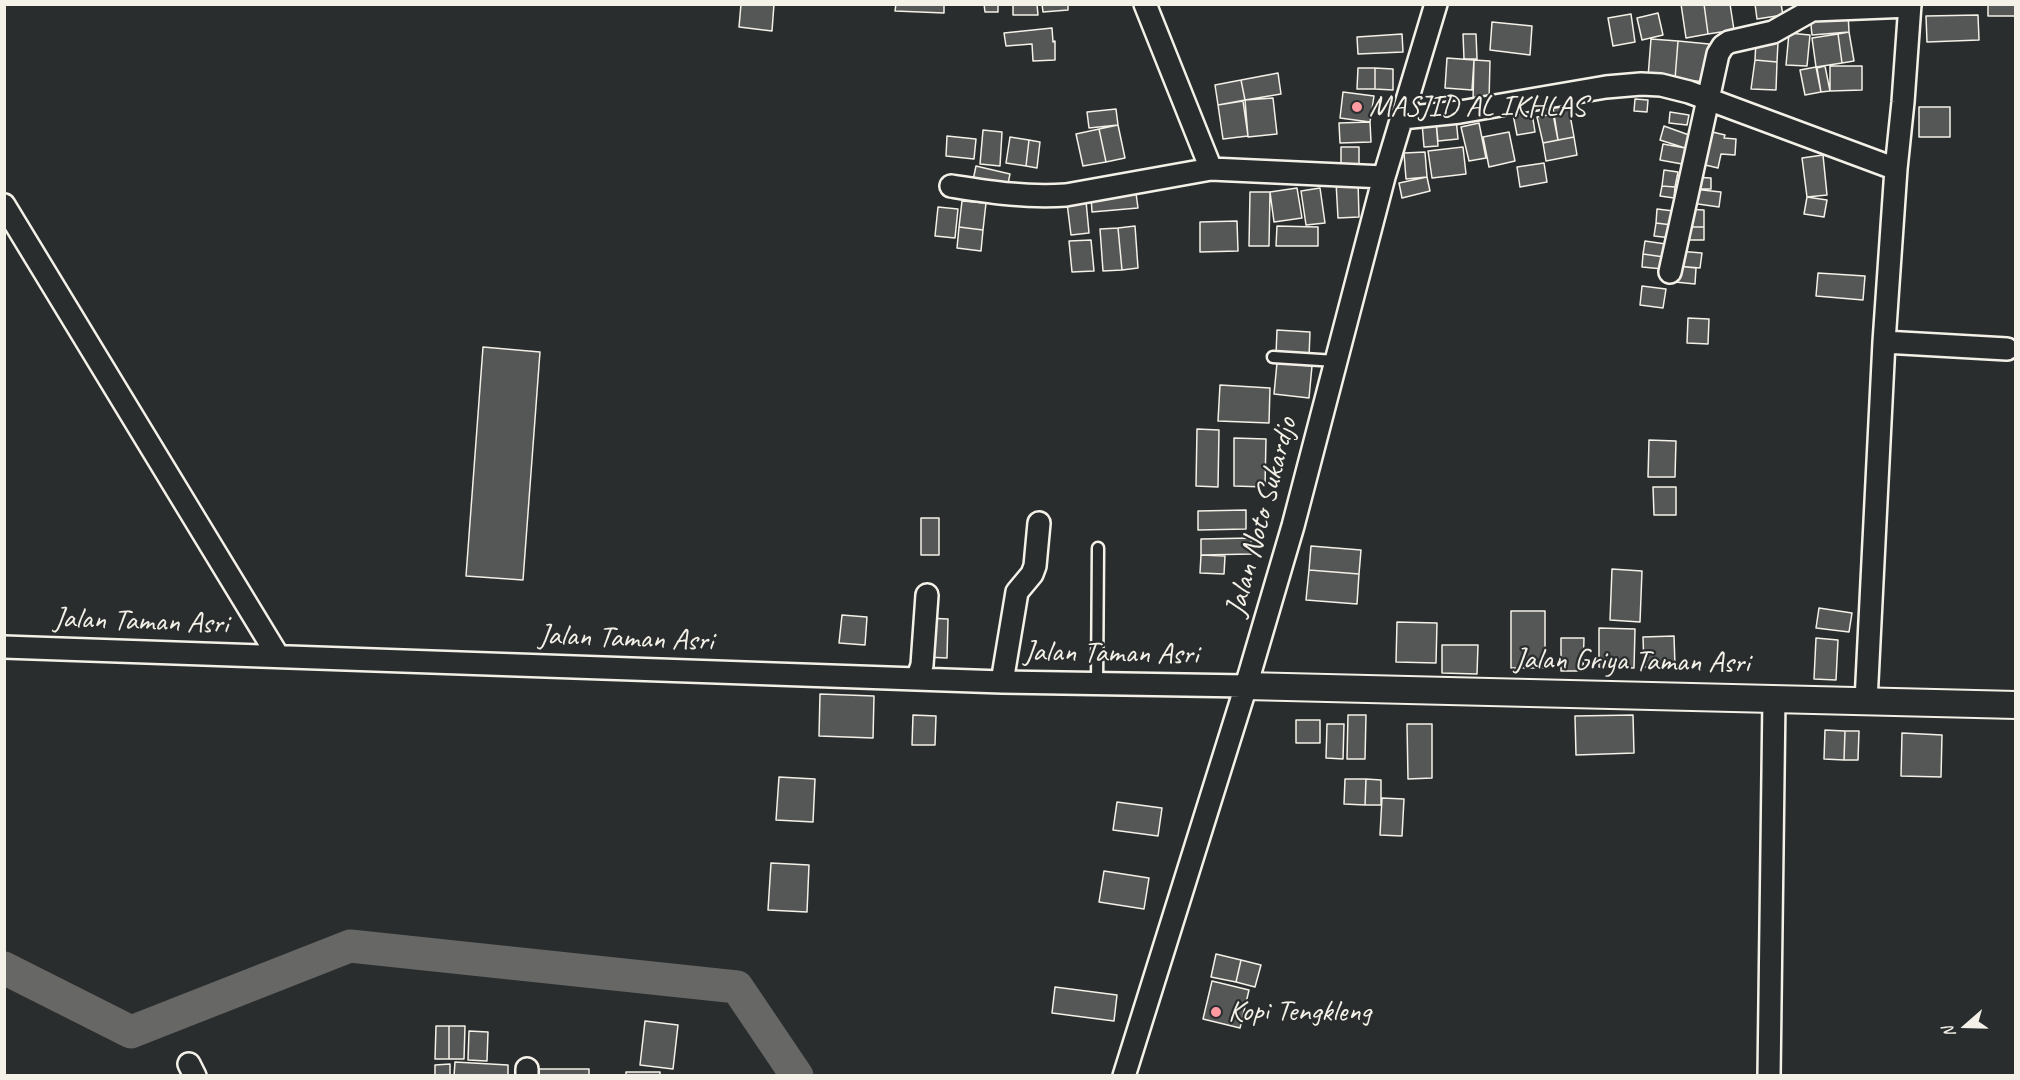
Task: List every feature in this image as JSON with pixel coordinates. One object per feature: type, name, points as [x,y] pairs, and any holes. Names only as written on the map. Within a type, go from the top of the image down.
[{"type":"street","points":[[1145,4],[1211,169]]},
{"type":"street","name":"Jalan Noto Sukardjo","points":[[1124,1076],[1246,686],[1293,526],[1384,177],[1436,4]]},
{"type":"street","points":[[1670,272],[1718,54],[1723,46],[1729,42],[1773,32],[1807,11],[1910,5],[1884,342],[1866,701]]},
{"type":"street","points":[[1402,118],[1469,111],[1606,87],[1661,85],[1689,92],[1896,169]]},
{"type":"street","points":[[951,186],[1022,196],[1047,196],[1066,195],[1211,169],[1384,177]]},
{"type":"street","points":[[4,205],[278,657]]},
{"type":"street","points":[[1884,342],[2007,349]]},
{"type":"street","points":[[1002,682],[1017,592],[1032,574],[1035,566],[1039,523]]},
{"type":"street","points":[[917,679],[922,665],[927,594]]},
{"type":"street","name":"Jalan Taman Asri","points":[[4,647],[1002,682],[1246,686]]},
{"type":"street","name":"Jalan Griya Taman Asri","points":[[1246,686],[2016,705]]},
{"type":"street","points":[[1769,1076],[1774,698]]},
{"type":"lane","points":[[1273,357],[1336,361]]},
{"type":"lane","points":[[1096,684],[1098,548]]},
{"type":"building","points":[[741,4],[774,4],[772,31],[739,27]]},
{"type":"building","points":[[896,4],[944,4],[944,13],[895,11]]},
{"type":"building","points":[[984,4],[998,4],[998,12],[985,12]]},
{"type":"building","points":[[1013,4],[1037,4],[1038,15],[1013,15]]},
{"type":"building","points":[[1042,4],[1068,4],[1068,10],[1043,12]]},
{"type":"building","points":[[1681,4],[1704,4],[1708,34],[1686,38]]},
{"type":"building","points":[[1704,4],[1730,4],[1734,30],[1708,34]]},
{"type":"building","points":[[1755,4],[1781,4],[1783,15],[1757,19]]},
{"type":"building","points":[[1988,4],[2016,4],[2016,16],[1988,16]]},
{"type":"building","points":[[1848,12],[1849,32],[1812,35],[1810,15]]},
{"type":"building","points":[[1658,13],[1663,35],[1642,40],[1637,18]]},
{"type":"building","points":[[1631,14],[1635,42],[1613,46],[1608,18]]},
{"type":"building","points":[[1978,15],[1979,40],[1927,42],[1926,16]]},
{"type":"building","points":[[1492,22],[1532,26],[1530,55],[1490,50]]},
{"type":"building","points":[[1052,28],[1055,60],[1033,61],[1032,44],[1006,46],[1004,33]]},
{"type":"building","points":[[1849,32],[1854,61],[1842,63],[1838,34]]},
{"type":"building","points":[[1789,33],[1810,35],[1807,66],[1786,65]]},
{"type":"building","points":[[1402,34],[1403,52],[1358,54],[1357,37]]},
{"type":"building","points":[[1463,34],[1476,34],[1477,59],[1464,59]]},
{"type":"building","points":[[1838,34],[1842,63],[1816,67],[1812,38]]},
{"type":"building","points":[[1651,39],[1678,41],[1675,79],[1648,77]]},
{"type":"building","points":[[1756,40],[1778,42],[1777,62],[1755,60]]},
{"type":"building","points":[[1678,41],[1709,44],[1706,82],[1675,79]]},
{"type":"building","points":[[1447,58],[1474,60],[1472,90],[1445,88]]},
{"type":"building","points":[[1474,60],[1490,61],[1489,101],[1473,101]]},
{"type":"building","points":[[1755,60],[1777,62],[1776,90],[1751,89]]},
{"type":"building","points":[[1825,66],[1830,91],[1821,92],[1817,68]]},
{"type":"building","points":[[1830,66],[1862,66],[1862,90],[1830,91]]},
{"type":"building","points":[[1816,67],[1821,92],[1805,95],[1800,70]]},
{"type":"building","points":[[1358,68],[1375,68],[1375,89],[1357,89]]},
{"type":"building","points":[[1375,68],[1393,69],[1393,90],[1375,89]]},
{"type":"building","points":[[1278,73],[1281,94],[1245,100],[1241,80]]},
{"type":"building","points":[[1241,80],[1245,100],[1218,105],[1215,85]]},
{"type":"building","name":"MASJID AL IKHLAS","points":[[1343,92],[1374,96],[1370,122],[1340,118]]},
{"type":"building","points":[[1273,98],[1277,134],[1248,137],[1245,100]]},
{"type":"building","points":[[1635,99],[1648,100],[1647,112],[1634,111]]},
{"type":"building","points":[[1243,101],[1248,136],[1223,139],[1218,105]]},
{"type":"building","points":[[1568,104],[1574,137],[1558,140],[1553,107]]},
{"type":"building","points":[[1531,106],[1535,132],[1517,135],[1512,109]]},
{"type":"building","points":[[1919,107],[1950,107],[1950,137],[1919,137]]},
{"type":"building","points":[[1116,109],[1118,125],[1089,128],[1087,112]]},
{"type":"building","points":[[1670,112],[1689,115],[1687,125],[1669,123]]},
{"type":"building","points":[[1553,114],[1558,140],[1543,143],[1537,117]]},
{"type":"building","points":[[1456,118],[1458,139],[1438,141],[1436,121]]},
{"type":"building","points":[[1436,121],[1438,146],[1424,147],[1422,123]]},
{"type":"building","points":[[1370,122],[1371,142],[1340,143],[1339,123]]},
{"type":"building","points":[[1479,123],[1486,158],[1469,161],[1461,127]]},
{"type":"building","points":[[1118,125],[1125,158],[1106,162],[1099,129]]},
{"type":"building","points":[[1664,126],[1689,135],[1685,148],[1660,140]]},
{"type":"building","points":[[1099,129],[1106,162],[1083,166],[1076,134]]},
{"type":"building","points":[[983,130],[1002,132],[1000,166],[980,164]]},
{"type":"building","points":[[1704,130],[1725,135],[1724,138],[1736,139],[1735,155],[1721,154],[1718,168],[1697,163]]},
{"type":"building","points":[[1509,132],[1515,161],[1489,167],[1483,137]]},
{"type":"building","points":[[947,136],[976,139],[974,159],[946,156]]},
{"type":"building","points":[[1010,137],[1029,140],[1026,166],[1006,163]]},
{"type":"building","points":[[1574,137],[1577,155],[1546,161],[1543,143]]},
{"type":"building","points":[[1029,140],[1040,142],[1037,168],[1026,166]]},
{"type":"building","points":[[1663,144],[1685,148],[1682,164],[1660,160]]},
{"type":"building","points":[[1341,147],[1359,147],[1359,166],[1341,166]]},
{"type":"building","points":[[1463,147],[1466,174],[1432,178],[1428,151]]},
{"type":"building","points":[[1425,152],[1427,177],[1406,179],[1404,153]]},
{"type":"building","points":[[1823,155],[1827,195],[1807,197],[1802,158]]},
{"type":"building","points":[[1544,163],[1547,182],[1520,187],[1517,167]]},
{"type":"building","points":[[976,166],[1010,174],[1006,193],[972,185]]},
{"type":"building","points":[[1664,170],[1678,172],[1675,187],[1662,186]]},
{"type":"building","points":[[1427,177],[1430,191],[1402,198],[1399,183]]},
{"type":"building","points":[[1693,177],[1711,178],[1711,189],[1693,189]]},
{"type":"building","points":[[1358,181],[1359,217],[1338,218],[1336,182]]},
{"type":"building","points":[[1662,186],[1675,187],[1674,198],[1660,196]]},
{"type":"building","points":[[1297,188],[1302,218],[1274,222],[1270,192]]},
{"type":"building","points":[[1320,188],[1325,223],[1306,225],[1301,191]]},
{"type":"building","points":[[1693,189],[1721,192],[1719,207],[1691,203]]},
{"type":"building","points":[[1250,192],[1270,192],[1269,246],[1249,246]]},
{"type":"building","points":[[1136,193],[1138,208],[1092,212],[1091,197]]},
{"type":"building","points":[[1807,197],[1827,200],[1824,217],[1804,214]]},
{"type":"building","points":[[962,201],[986,203],[983,230],[959,227]]},
{"type":"building","points":[[1086,201],[1089,233],[1071,235],[1067,203]]},
{"type":"building","points":[[938,207],[958,209],[955,238],[935,236]]},
{"type":"building","points":[[1657,209],[1674,211],[1672,225],[1656,223]]},
{"type":"building","points":[[1685,209],[1704,210],[1704,227],[1685,227]]},
{"type":"building","points":[[1237,221],[1238,251],[1200,252],[1200,222]]},
{"type":"building","points":[[1656,223],[1672,225],[1671,238],[1654,236]]},
{"type":"building","points":[[1135,226],[1138,268],[1122,270],[1118,228]]},
{"type":"building","points":[[1277,226],[1318,227],[1318,246],[1276,246]]},
{"type":"building","points":[[959,227],[983,230],[981,251],[957,248]]},
{"type":"building","points":[[1685,227],[1704,227],[1704,240],[1685,240]]},
{"type":"building","points":[[1118,228],[1122,270],[1103,271],[1100,229]]},
{"type":"building","points":[[1091,240],[1094,271],[1072,272],[1069,241]]},
{"type":"building","points":[[1645,241],[1666,244],[1664,257],[1643,254]]},
{"type":"building","points":[[1678,251],[1702,253],[1700,268],[1677,266]]},
{"type":"building","points":[[1643,254],[1664,257],[1663,269],[1642,267]]},
{"type":"building","points":[[1677,266],[1696,268],[1695,284],[1675,282]]},
{"type":"building","points":[[1818,273],[1865,276],[1863,300],[1816,296]]},
{"type":"building","points":[[1642,286],[1666,289],[1663,308],[1640,305]]},
{"type":"building","points":[[1688,318],[1709,319],[1708,344],[1687,343]]},
{"type":"building","points":[[1277,330],[1310,332],[1309,357],[1276,354]]},
{"type":"building","points":[[483,347],[540,352],[523,580],[466,576]]},
{"type":"building","points":[[1277,363],[1312,366],[1309,398],[1274,394]]},
{"type":"building","points":[[1220,385],[1270,388],[1269,423],[1218,421]]},
{"type":"building","points":[[1197,429],[1219,430],[1218,487],[1196,486]]},
{"type":"building","points":[[1234,438],[1266,439],[1265,487],[1234,486]]},
{"type":"building","points":[[1649,440],[1676,441],[1675,477],[1648,477]]},
{"type":"building","points":[[1653,487],[1676,487],[1676,515],[1654,515]]},
{"type":"building","points":[[1246,510],[1246,529],[1198,530],[1198,511]]},
{"type":"building","points":[[921,518],[939,518],[939,555],[921,555]]},
{"type":"building","points":[[1251,538],[1252,554],[1201,555],[1201,539]]},
{"type":"building","points":[[1311,546],[1361,550],[1359,574],[1309,570]]},
{"type":"building","points":[[1201,555],[1225,556],[1224,574],[1200,573]]},
{"type":"building","points":[[1612,569],[1642,571],[1640,622],[1610,620]]},
{"type":"building","points":[[1309,570],[1359,574],[1357,604],[1306,600]]},
{"type":"building","points":[[1819,608],[1852,613],[1849,632],[1816,628]]},
{"type":"building","points":[[1511,611],[1545,611],[1545,668],[1511,668]]},
{"type":"building","points":[[842,615],[867,617],[865,645],[839,643]]},
{"type":"building","points":[[927,618],[948,619],[947,658],[926,657]]},
{"type":"building","points":[[1397,622],[1437,623],[1436,663],[1396,662]]},
{"type":"building","points":[[1599,628],[1635,629],[1634,668],[1599,667]]},
{"type":"building","points":[[1674,636],[1675,666],[1644,667],[1643,637]]},
{"type":"building","points":[[1561,638],[1584,638],[1583,671],[1561,671]]},
{"type":"building","points":[[1816,638],[1838,640],[1836,680],[1814,679]]},
{"type":"building","points":[[1442,645],[1478,645],[1477,674],[1442,673]]},
{"type":"building","points":[[820,694],[874,696],[873,738],[819,736]]},
{"type":"building","points":[[913,715],[936,716],[935,745],[912,745]]},
{"type":"building","points":[[1348,715],[1366,715],[1365,759],[1347,759]]},
{"type":"building","points":[[1633,715],[1634,753],[1576,755],[1575,716]]},
{"type":"building","points":[[1296,720],[1320,720],[1320,743],[1296,743]]},
{"type":"building","points":[[1327,724],[1344,724],[1343,759],[1326,758]]},
{"type":"building","points":[[1407,724],[1432,724],[1432,778],[1408,779]]},
{"type":"building","points":[[1825,730],[1845,731],[1844,760],[1824,759]]},
{"type":"building","points":[[1845,731],[1859,731],[1858,760],[1844,760]]},
{"type":"building","points":[[1902,733],[1942,735],[1941,777],[1901,776]]},
{"type":"building","points":[[779,777],[815,779],[813,822],[776,820]]},
{"type":"building","points":[[1345,779],[1366,779],[1365,805],[1344,804]]},
{"type":"building","points":[[1366,779],[1381,780],[1381,805],[1365,805]]},
{"type":"building","points":[[1382,798],[1404,799],[1402,836],[1380,835]]},
{"type":"building","points":[[1117,802],[1162,808],[1158,836],[1113,830]]},
{"type":"building","points":[[771,863],[809,865],[807,912],[768,910]]},
{"type":"building","points":[[1104,871],[1149,878],[1144,909],[1099,902]]},
{"type":"building","points":[[1216,954],[1241,960],[1236,982],[1211,977]]},
{"type":"building","points":[[1241,960],[1261,965],[1255,987],[1236,982]]},
{"type":"building","points":[[1212,981],[1249,990],[1240,1028],[1203,1019]]},
{"type":"building","points":[[1055,987],[1117,995],[1114,1021],[1052,1013]]},
{"type":"building","points":[[645,1021],[678,1025],[673,1069],[640,1065]]},
{"type":"building","points":[[436,1026],[449,1026],[449,1059],[435,1059]]},
{"type":"building","points":[[449,1026],[465,1026],[464,1059],[449,1059]]},
{"type":"building","points":[[469,1031],[488,1032],[487,1061],[468,1060]]},
{"type":"building","points":[[455,1062],[508,1065],[508,1076],[454,1076]]},
{"type":"building","points":[[450,1064],[450,1076],[435,1076],[435,1065]]},
{"type":"building","points":[[539,1069],[589,1069],[589,1076],[539,1076]]},
{"type":"building","points":[[626,1072],[660,1072],[660,1076],[626,1076]]},
{"type":"waterway","points":[[4,968],[131,1032],[350,946],[737,987],[797,1076]]},
{"type":"place","name":"MASJID AL IKHLAS","points":[[1357,107]]},
{"type":"place","name":"Kopi Tengkleng","points":[[1216,1012]]}]
